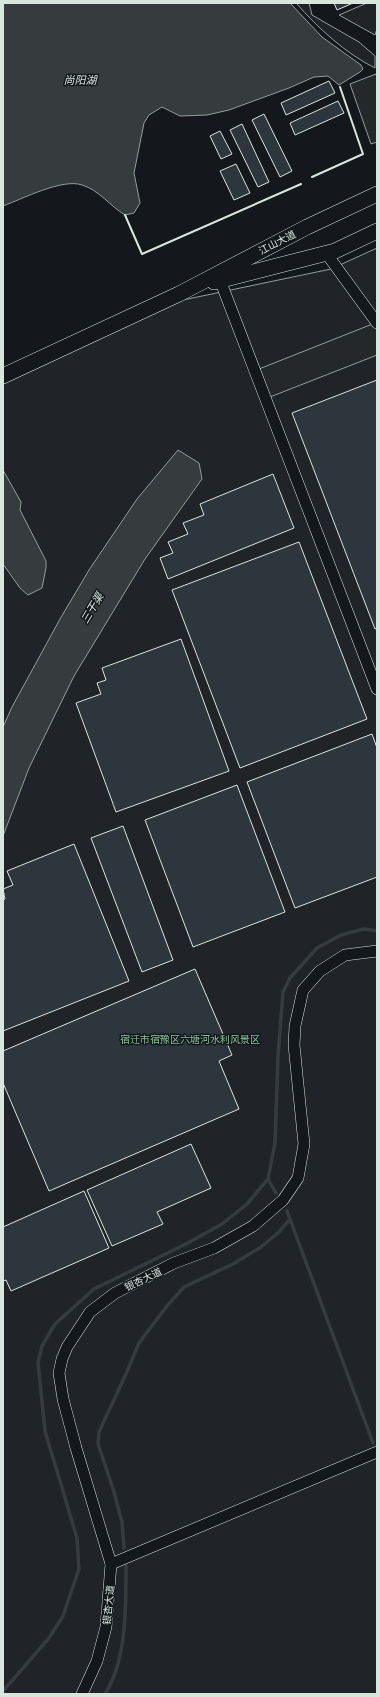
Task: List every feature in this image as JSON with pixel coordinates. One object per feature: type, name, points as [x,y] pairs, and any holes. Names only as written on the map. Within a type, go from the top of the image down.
[{"type":"main road","name":"江山大道","points":[[3,376],[179,294],[307,227],[377,194]]},
{"type":"main road","name":"江山大道","points":[[179,294],[220,280],[335,251],[377,231]]},
{"type":"street","points":[[326,253],[377,323]]},
{"type":"street","points":[[220,280],[377,689]]},
{"type":"street","name":"银杏大道","points":[[82,1694],[97,1661],[106,1627],[111,1564],[76,1448],[63,1398],[60,1373],[62,1359],[67,1347],[90,1312],[114,1293],[174,1263],[214,1248],[253,1226],[283,1200],[298,1178],[304,1144],[294,1045],[295,1026],[303,990],[320,971],[345,955],[377,951]]},
{"type":"street","points":[[111,1564],[377,1452]]},
{"type":"green space","points":[[296,3],[309,3],[312,15],[359,42],[375,56],[375,68],[353,55],[332,39],[313,22]]},
{"type":"green space","points":[[367,3],[377,3],[377,29],[375,35],[339,15]]},
{"type":"green space","name":"宿迁市宿豫区六塘河水利风景区","points":[[377,248],[377,1694],[3,1694],[3,384],[183,300],[331,269]]},
{"type":"shaded area","points":[[376,74],[377,142],[371,144],[350,84]]},
{"type":"shaded area","points":[[375,323],[377,328],[377,355],[270,397],[259,369]]},
{"type":"water","name":"尚阳湖","points":[[3,3],[290,3],[322,37],[361,65],[363,69],[339,85],[328,76],[314,77],[289,88],[229,110],[207,115],[180,116],[162,107],[149,115],[144,123],[134,173],[140,203],[134,213],[125,215],[88,187],[74,184],[64,184],[42,190],[3,206]]},
{"type":"water","name":"三干渠","points":[[178,450],[199,463],[202,479],[145,559],[74,676],[29,768],[3,836],[3,727],[12,707],[60,619],[89,570],[137,499]]},
{"type":"water","points":[[3,470],[21,502],[20,510],[46,561],[42,588],[28,595],[20,588],[3,564]]},
{"type":"building","points":[[334,3],[353,3],[337,10]]},
{"type":"building","points":[[329,81],[335,93],[286,115],[281,103]]},
{"type":"building","points":[[338,101],[344,113],[295,135],[290,123]]},
{"type":"building","points":[[264,114],[292,171],[280,177],[252,120]]},
{"type":"building","points":[[242,124],[269,182],[258,187],[230,130]]},
{"type":"building","points":[[220,131],[232,154],[221,159],[210,136]]},
{"type":"building","points":[[236,164],[250,193],[234,200],[220,171]]},
{"type":"building","points":[[377,380],[377,628],[375,629],[292,413]]},
{"type":"building","points":[[273,474],[294,528],[168,579],[160,558],[173,553],[168,542],[188,534],[183,523],[204,515],[200,504]]},
{"type":"building","points":[[299,542],[367,719],[240,768],[172,590]]},
{"type":"building","points":[[181,639],[229,771],[116,812],[76,703],[101,694],[97,683],[106,680],[102,668]]},
{"type":"building","points":[[372,734],[377,748],[377,877],[295,908],[247,782]]},
{"type":"building","points":[[237,785],[285,912],[193,947],[145,820]]},
{"type":"building","points":[[123,826],[173,960],[142,972],[91,838]]},
{"type":"building","points":[[74,844],[129,981],[3,1031],[3,900],[5,899],[3,889],[13,885],[7,871]]},
{"type":"building","points":[[195,969],[232,1055],[219,1061],[239,1109],[49,1191],[3,1083],[3,1051]]},
{"type":"building","points":[[191,1144],[211,1188],[157,1212],[163,1224],[112,1246],[87,1190]]},
{"type":"building","points":[[84,1191],[109,1248],[11,1291],[6,1280],[3,1281],[3,1227]]},
{"type":"waterway","points":[[3,1691],[49,1638],[63,1616],[79,1569],[77,1538],[45,1431],[38,1362],[42,1346],[55,1324],[94,1289],[188,1243],[222,1224],[247,1204],[268,1179],[275,1143],[278,1056],[283,992],[290,978],[317,948],[341,935],[364,929],[377,931]]},
{"type":"waterway","points":[[268,1179],[276,1193]]},
{"type":"waterway","points":[[287,1211],[373,1443]]},
{"type":"waterway","points":[[124,1548],[122,1522],[98,1444],[99,1432],[139,1343],[167,1306],[184,1287],[233,1264],[261,1247],[279,1232],[290,1219]]},
{"type":"waterway","points":[[105,1694],[118,1665],[124,1632],[126,1566]]},
{"type":"wall","points":[[312,177],[363,154],[340,87]]},
{"type":"wall","points":[[125,215],[142,254],[301,184]]}]
